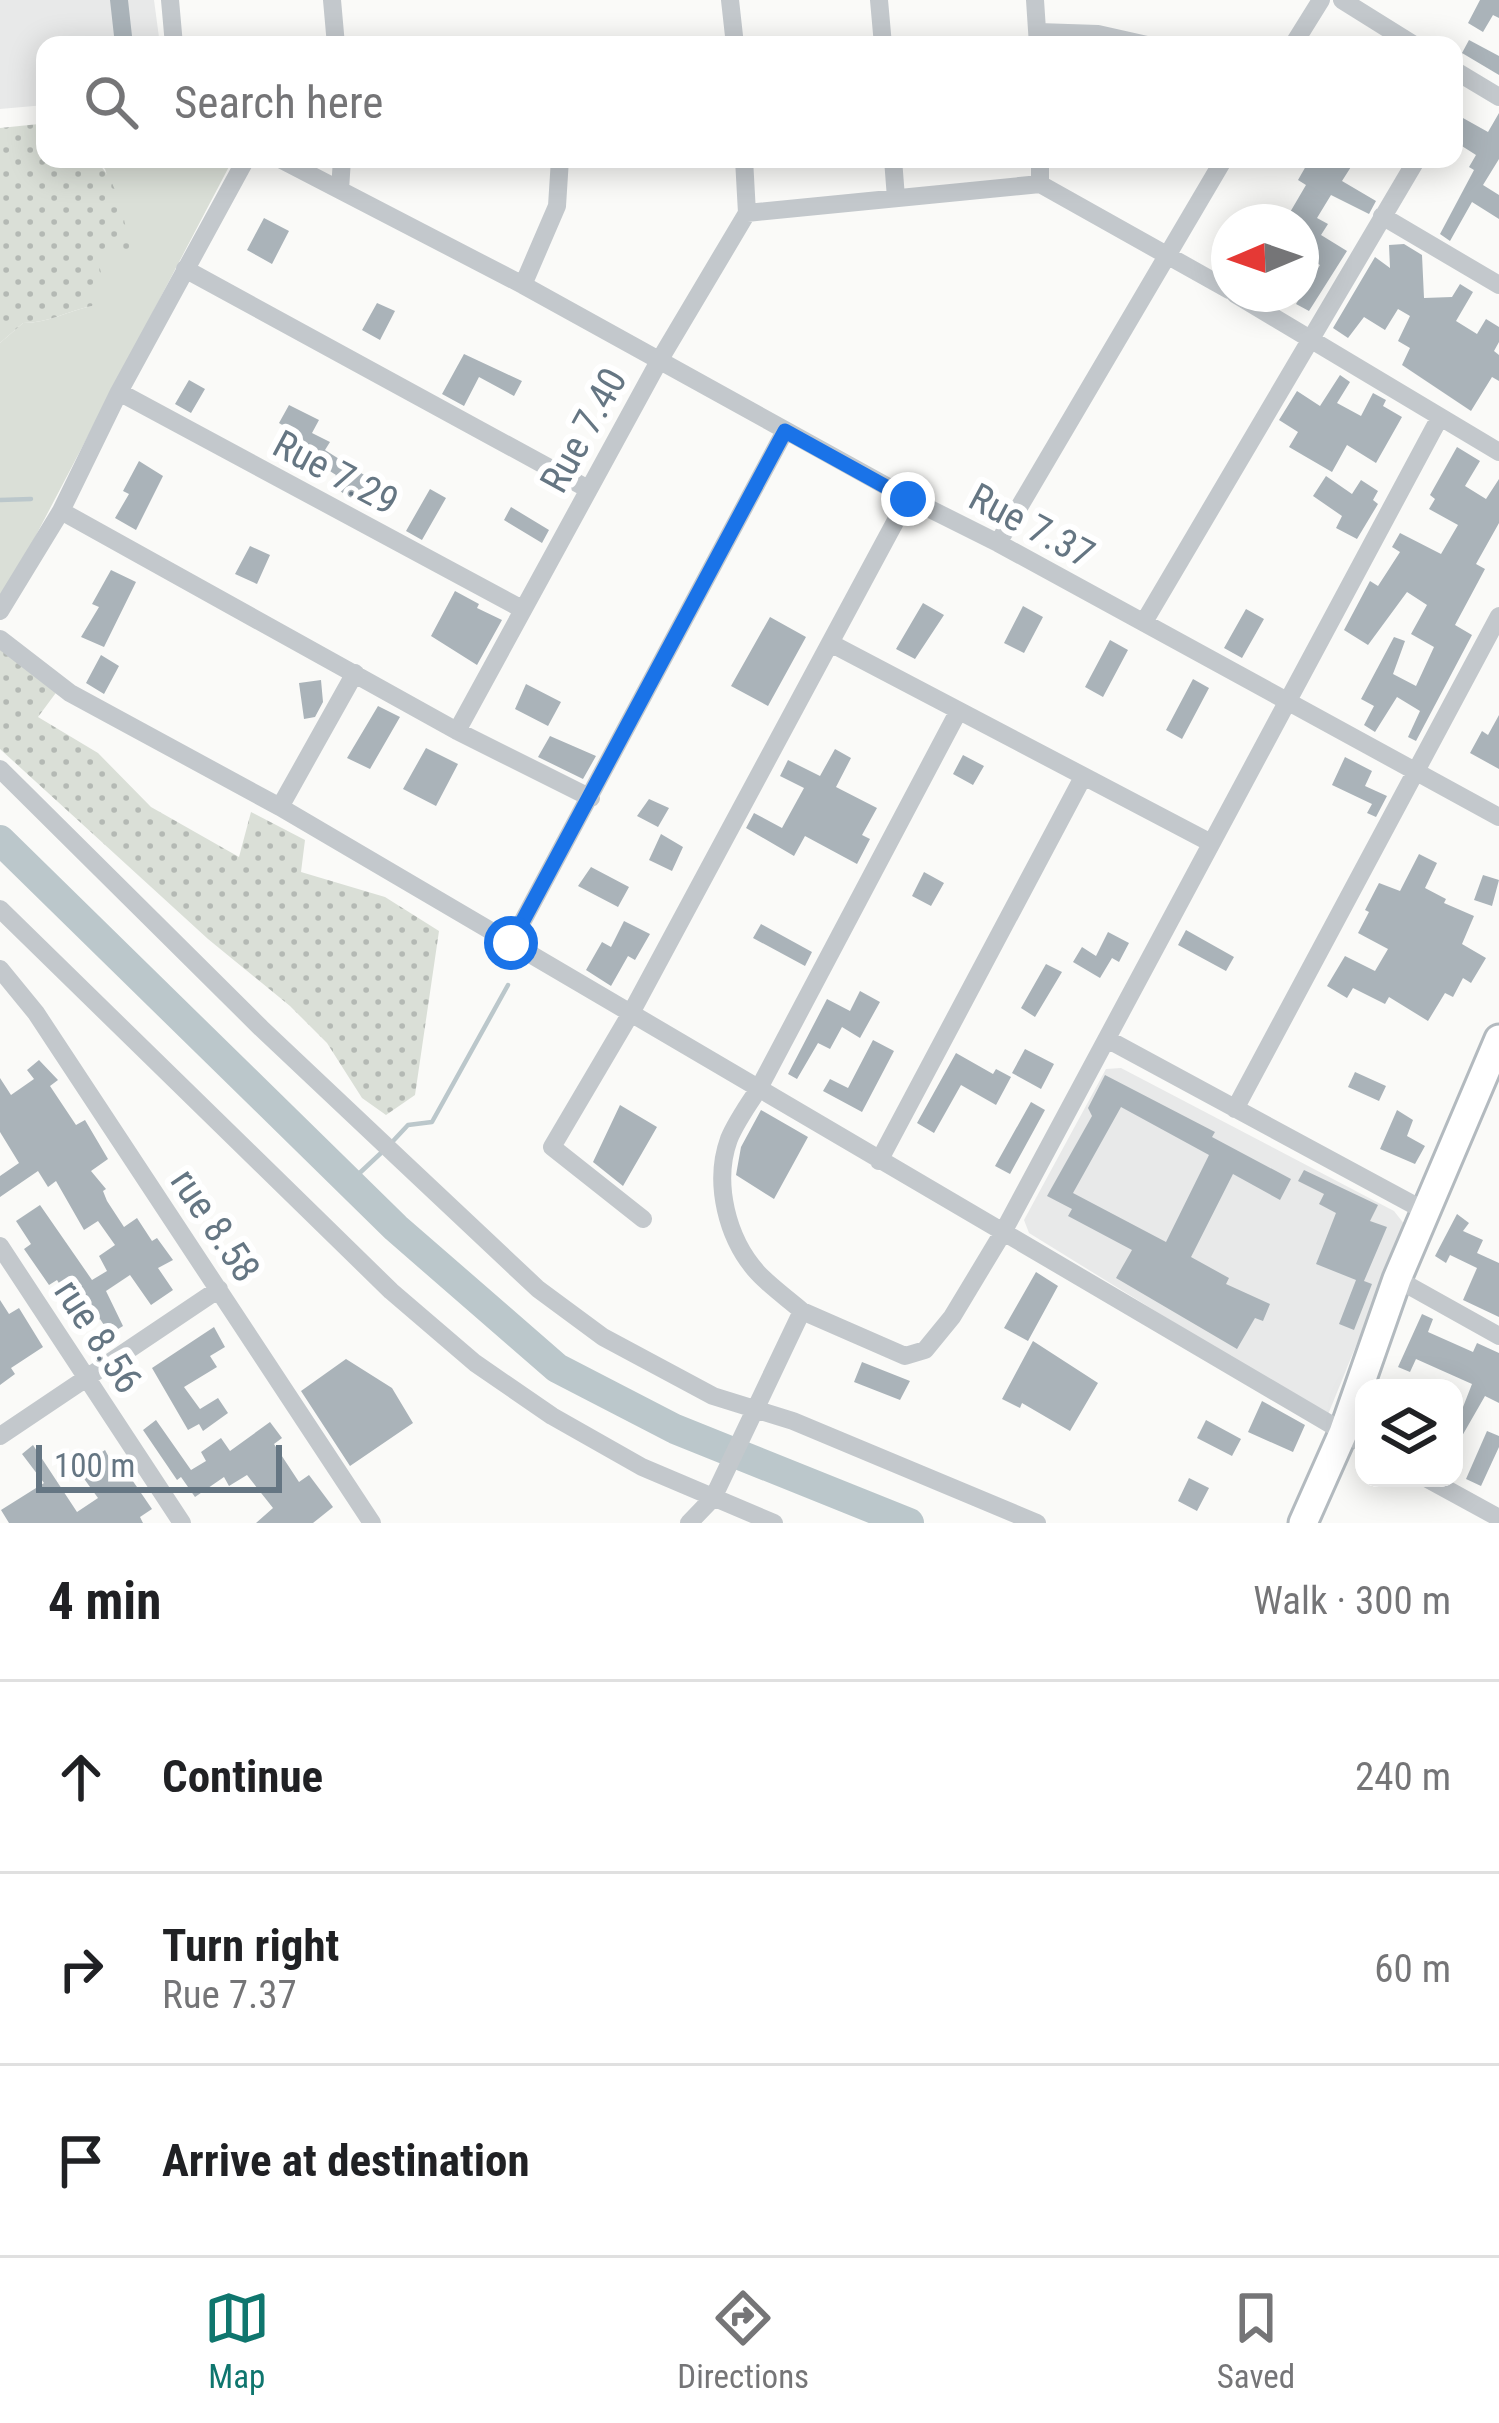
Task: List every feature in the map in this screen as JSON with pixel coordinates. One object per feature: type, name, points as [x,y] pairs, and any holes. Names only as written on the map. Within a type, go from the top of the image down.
[{"type":"street","points":[[170,0],[173,36]]},
{"type":"street","points":[[332,0],[336,36]]},
{"type":"street","points":[[730,0],[734,36]]},
{"type":"street","points":[[879,0],[882,36]]},
{"type":"street","points":[[1035,0],[1038,36]]},
{"type":"street","points":[[1299,36],[1321,0]]},
{"type":"street","points":[[1342,0],[1400,36]]},
{"type":"street","points":[[1074,36],[1107,36]]},
{"type":"street","points":[[1463,76],[1499,97]]},
{"type":"street","points":[[0,611],[62,512],[119,392],[241,168]]},
{"type":"street","name":"Rue 7.37","points":[[297,168],[523,285],[908,499],[998,543],[1499,817]]},
{"type":"street","points":[[340,190],[341,168]]},
{"type":"street","points":[[523,285],[557,206],[559,168]]},
{"type":"street","points":[[745,168],[748,213],[1040,184],[1211,280]]},
{"type":"street","points":[[894,168],[896,198]]},
{"type":"street","points":[[1040,168],[1040,184]]},
{"type":"street","points":[[998,543],[1218,168]]},
{"type":"street","points":[[1144,622],[1411,168]]},
{"type":"street","name":"Rue 7.40","points":[[458,730],[587,489],[748,213]]},
{"type":"street","points":[[1382,216],[1499,285]]},
{"type":"street","points":[[185,269],[587,489]]},
{"type":"street","points":[[1265,312],[1499,452]]},
{"type":"street","name":"Rue 7.29","points":[[119,392],[522,610]]},
{"type":"street","points":[[958,712],[731,1133],[723,1158],[730,1229],[756,1272],[802,1311],[905,1357],[926,1350],[952,1317],[1002,1234],[1440,417]]},
{"type":"street","points":[[511,943],[785,431]]},
{"type":"street","points":[[643,1219],[552,1147],[631,1013],[908,499]]},
{"type":"street","points":[[62,512],[591,798]]},
{"type":"street","points":[[1235,1109],[1499,616]]},
{"type":"street","points":[[0,639],[70,693],[280,807],[1354,1439]]},
{"type":"street","points":[[832,644],[1211,843]]},
{"type":"street","points":[[280,807],[356,673]]},
{"type":"street","points":[[0,769],[261,1028],[538,1289],[603,1337],[713,1396],[793,1420],[1037,1523]]},
{"type":"street","points":[[879,1161],[1082,778]]},
{"type":"street","points":[[0,909],[391,1291],[475,1363],[552,1416],[624,1457],[774,1523]]},
{"type":"street","name":"rue 8.58","points":[[0,968],[36,1013],[372,1523]]},
{"type":"street","points":[[1107,1039],[1425,1211]]},
{"type":"street","points":[[1303,1523],[1354,1439],[1397,1279],[1499,1040]]},
{"type":"street","name":"rue 8.56","points":[[0,1246],[182,1523]]},
{"type":"street","points":[[1397,1279],[1499,1336]]},
{"type":"street","points":[[0,1436],[219,1289]]},
{"type":"street","points":[[688,1523],[713,1498],[802,1311]]},
{"type":"street","points":[[1442,1487],[1499,1518]]},
{"type":"shaded area","points":[[0,0],[154,0],[159,36],[36,36],[36,106],[0,109]]},
{"type":"shaded area","points":[[36,124],[36,168],[103,168],[119,202],[131,251],[96,252],[102,277],[92,306],[23,323],[0,343],[0,128]]},
{"type":"shaded area","points":[[228,168],[0,604],[0,343],[23,323],[92,306],[96,251],[130,250],[105,169]]},
{"type":"shaded area","points":[[0,647],[58,690],[38,717],[98,753],[151,807],[239,857],[251,812],[305,840],[301,872],[385,897],[439,931],[415,1095],[386,1115],[362,1098],[327,1043],[290,1006],[208,939],[0,749]]},
{"type":"shaded area","points":[[1121,1068],[1394,1211],[1405,1225],[1327,1417],[1029,1233],[1024,1220],[1106,1069]]},
{"type":"building","points":[[110,0],[128,0],[132,36],[114,36]]},
{"type":"building","points":[[1480,0],[1499,0],[1499,18],[1493,15],[1483,32],[1468,23]]},
{"type":"building","points":[[1469,40],[1499,56],[1499,75],[1463,54]]},
{"type":"building","points":[[1499,113],[1499,159],[1483,185],[1499,195],[1499,219],[1472,202],[1450,241],[1440,234],[1474,170],[1469,167],[1476,155],[1463,147],[1463,118],[1488,132]]},
{"type":"building","points":[[1305,168],[1350,168],[1342,181],[1376,201],[1369,214],[1331,195],[1319,215],[1319,204],[1295,204],[1306,185],[1298,180]]},
{"type":"building","points":[[264,218],[289,231],[272,264],[247,250]]},
{"type":"building","points":[[1319,219],[1328,224],[1321,235],[1347,251],[1319,295]]},
{"type":"building","points":[[1404,244],[1422,255],[1424,298],[1452,297],[1460,284],[1473,292],[1456,321],[1477,334],[1486,319],[1499,327],[1494,351],[1499,355],[1499,381],[1492,377],[1471,411],[1402,365],[1410,348],[1398,341],[1410,316],[1398,309],[1385,330],[1364,317],[1348,338],[1333,328],[1375,257],[1390,268],[1389,245]]},
{"type":"building","points":[[377,303],[395,311],[380,340],[362,330]]},
{"type":"building","points":[[464,354],[522,381],[514,396],[479,377],[464,406],[442,394]]},
{"type":"building","points":[[1340,375],[1350,382],[1337,403],[1361,416],[1373,393],[1386,400],[1383,406],[1402,417],[1376,463],[1347,445],[1332,472],[1289,447],[1298,432],[1279,420],[1297,391],[1320,406]]},
{"type":"building","points":[[189,380],[205,389],[191,413],[175,404]]},
{"type":"building","points":[[289,405],[319,420],[312,433],[330,442],[325,450],[383,487],[369,512],[336,488],[336,475],[283,441],[289,429],[279,423]]},
{"type":"building","points":[[1457,447],[1480,461],[1465,486],[1486,499],[1499,479],[1499,523],[1476,564],[1485,569],[1455,625],[1472,635],[1416,741],[1408,737],[1420,711],[1397,697],[1375,732],[1364,725],[1374,706],[1361,699],[1394,637],[1405,641],[1393,674],[1416,686],[1434,647],[1411,634],[1427,605],[1407,592],[1368,645],[1344,630],[1370,581],[1378,586],[1400,552],[1392,547],[1400,533],[1441,554],[1458,525],[1429,509],[1435,499],[1430,495]]},
{"type":"building","points":[[139,461],[163,476],[136,530],[115,518]]},
{"type":"building","points":[[1326,476],[1352,494],[1361,480],[1378,491],[1373,500],[1378,504],[1357,539],[1336,528],[1342,516],[1313,496]]},
{"type":"building","points":[[430,489],[446,498],[422,540],[406,531]]},
{"type":"building","points":[[511,507],[549,530],[542,543],[504,520]]},
{"type":"building","points":[[250,546],[270,555],[257,584],[235,574]]},
{"type":"building","points":[[111,570],[136,582],[104,647],[81,637],[99,607],[92,604]]},
{"type":"building","points":[[455,591],[502,620],[477,665],[431,636]]},
{"type":"building","points":[[923,603],[944,615],[915,659],[896,649]]},
{"type":"building","points":[[1023,606],[1043,617],[1024,653],[1004,643]]},
{"type":"building","points":[[1246,609],[1264,619],[1242,658],[1224,648]]},
{"type":"building","points":[[770,617],[806,637],[768,706],[731,686]]},
{"type":"building","points":[[1110,640],[1128,650],[1103,697],[1085,687]]},
{"type":"building","points":[[101,655],[119,666],[104,694],[86,683]]},
{"type":"building","points":[[1193,679],[1209,688],[1182,739],[1166,730]]},
{"type":"building","points":[[321,680],[323,702],[315,717],[304,719],[299,683]]},
{"type":"building","points":[[526,684],[561,702],[548,726],[515,709]]},
{"type":"building","points":[[378,706],[400,717],[370,769],[347,758]]},
{"type":"building","points":[[1499,715],[1499,769],[1470,753],[1482,731],[1488,735]]},
{"type":"building","points":[[550,736],[596,756],[583,779],[538,757]]},
{"type":"building","points":[[426,748],[458,764],[436,806],[403,789]]},
{"type":"building","points":[[835,749],[851,758],[836,787],[877,808],[862,835],[870,839],[857,864],[805,836],[794,856],[746,828],[754,813],[782,828],[804,788],[780,776],[788,760],[820,776]]},
{"type":"building","points":[[963,755],[984,766],[973,785],[953,774]]},
{"type":"building","points":[[1345,757],[1372,771],[1365,786],[1387,796],[1376,817],[1367,813],[1372,804],[1332,785]]},
{"type":"building","points":[[649,799],[669,808],[658,827],[637,816]]},
{"type":"building","points":[[661,834],[683,847],[672,871],[649,860]]},
{"type":"building","points":[[1419,854],[1437,863],[1425,888],[1474,916],[1462,944],[1486,958],[1471,983],[1463,978],[1453,997],[1445,993],[1428,1021],[1389,997],[1385,1004],[1353,988],[1347,998],[1327,986],[1345,956],[1375,971],[1388,949],[1358,933],[1369,912],[1365,910],[1379,883],[1400,891]]},
{"type":"building","points":[[591,867],[629,887],[618,907],[578,886]]},
{"type":"building","points":[[924,872],[944,883],[931,906],[912,896]]},
{"type":"building","points":[[1483,875],[1499,880],[1492,906],[1474,900]]},
{"type":"building","points":[[624,921],[650,934],[635,960],[628,956],[611,986],[586,970],[602,942],[611,947]]},
{"type":"building","points":[[761,924],[812,952],[805,966],[753,938]]},
{"type":"building","points":[[1186,930],[1234,957],[1226,971],[1178,945]]},
{"type":"building","points":[[1108,932],[1129,943],[1119,962],[1112,958],[1100,978],[1073,962],[1082,947],[1096,956]]},
{"type":"building","points":[[1046,964],[1062,972],[1035,1017],[1021,1008]]},
{"type":"building","points":[[860,991],[880,1002],[860,1038],[842,1027],[830,1049],[818,1043],[797,1079],[788,1074],[827,999],[850,1011]]},
{"type":"building","points":[[873,1040],[894,1051],[862,1112],[823,1091],[830,1079],[848,1088]]},
{"type":"building","points":[[1025,1049],[1054,1064],[1041,1089],[1012,1073]]},
{"type":"building","points":[[956,1053],[993,1074],[996,1069],[1011,1077],[996,1105],[961,1085],[934,1133],[917,1123]]},
{"type":"building","points":[[39,1060],[58,1080],[50,1086],[76,1125],[85,1120],[108,1159],[91,1171],[106,1189],[107,1201],[124,1227],[137,1218],[173,1260],[158,1268],[173,1290],[151,1305],[130,1275],[106,1291],[123,1326],[110,1334],[100,1319],[87,1328],[57,1280],[49,1285],[24,1249],[31,1244],[16,1221],[40,1205],[92,1280],[107,1271],[99,1256],[115,1245],[98,1221],[84,1230],[56,1181],[48,1187],[38,1171],[0,1197],[0,1176],[19,1163],[0,1132],[0,1078],[11,1095],[34,1079],[27,1070]]},
{"type":"building","points":[[1355,1072],[1386,1086],[1379,1101],[1348,1087]]},
{"type":"building","points":[[1105,1075],[1215,1132],[1212,1137],[1291,1179],[1280,1200],[1233,1174],[1191,1257],[1229,1278],[1226,1284],[1270,1304],[1263,1321],[1255,1318],[1237,1349],[1116,1278],[1132,1250],[1068,1216],[1072,1209],[1047,1196],[1092,1116],[1088,1108]],"holes":[[[1121,1107],[1209,1155],[1166,1242],[1073,1193]]]},
{"type":"building","points":[[1031,1102],[1045,1110],[1010,1174],[995,1166]]},
{"type":"building","points":[[620,1105],[657,1127],[623,1186],[593,1162]]},
{"type":"building","points":[[761,1110],[808,1137],[774,1199],[736,1175],[741,1147]]},
{"type":"building","points":[[1397,1110],[1413,1120],[1407,1136],[1425,1146],[1415,1164],[1380,1149]]},
{"type":"building","points":[[1304,1170],[1378,1205],[1370,1221],[1387,1227],[1364,1281],[1372,1284],[1354,1330],[1339,1324],[1356,1280],[1316,1264],[1336,1213],[1319,1204],[1324,1194],[1298,1181]]},
{"type":"building","points":[[1457,1214],[1469,1223],[1463,1231],[1483,1240],[1477,1253],[1499,1263],[1499,1317],[1463,1300],[1477,1268],[1450,1255],[1446,1263],[1435,1256]]},
{"type":"building","points":[[1036,1272],[1058,1286],[1028,1341],[1004,1328]]},
{"type":"building","points":[[0,1300],[9,1314],[19,1308],[43,1347],[11,1368],[15,1374],[0,1385]]},
{"type":"building","points":[[1422,1314],[1433,1319],[1428,1332],[1473,1352],[1477,1343],[1499,1353],[1499,1403],[1485,1396],[1463,1434],[1463,1407],[1472,1384],[1416,1359],[1410,1372],[1398,1367]]},
{"type":"building","points":[[214,1327],[225,1347],[210,1356],[217,1367],[184,1387],[200,1409],[218,1398],[228,1413],[203,1431],[199,1424],[188,1430],[152,1368]]},
{"type":"building","points":[[1033,1341],[1098,1383],[1070,1431],[1022,1403],[1020,1408],[1002,1399]]},
{"type":"building","points":[[346,1359],[392,1388],[413,1423],[350,1466],[301,1391]]},
{"type":"building","points":[[862,1362],[910,1381],[900,1400],[854,1382]]},
{"type":"building","points":[[1262,1401],[1305,1425],[1293,1452],[1248,1432]]},
{"type":"building","points":[[156,1420],[191,1470],[206,1461],[201,1452],[221,1438],[230,1451],[270,1422],[282,1438],[274,1444],[299,1482],[309,1475],[333,1507],[313,1523],[256,1523],[273,1508],[247,1475],[229,1486],[224,1477],[195,1497],[181,1477],[177,1480],[143,1430]]},
{"type":"building","points":[[1206,1420],[1241,1439],[1232,1456],[1197,1438]]},
{"type":"building","points":[[1487,1431],[1499,1436],[1499,1447],[1481,1486],[1466,1479]]},
{"type":"building","points":[[33,1445],[77,1512],[98,1498],[77,1469],[105,1450],[119,1476],[126,1471],[152,1509],[140,1517],[143,1523],[9,1523],[1,1510],[44,1483],[22,1454]]},
{"type":"building","points":[[1189,1478],[1209,1488],[1197,1511],[1178,1501]]},
{"type":"waterway","points":[[0,500],[31,499]]},
{"type":"waterway","points":[[0,840],[396,1228],[557,1368],[675,1429],[909,1523]]},
{"type":"waterway","points":[[394,1140],[408,1125],[432,1122],[508,985]]},
{"type":"waterway","points":[[350,1182],[381,1153]]},
{"type":"route","points":[[511,943],[785,431],[908,499]]}]
